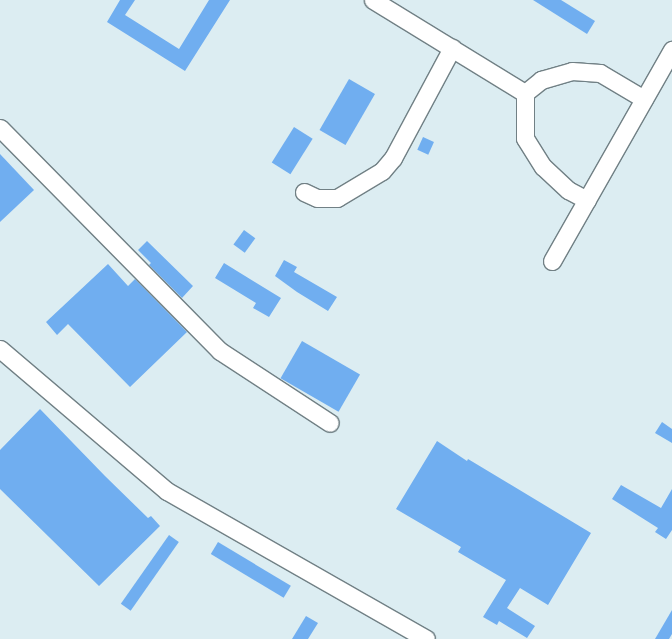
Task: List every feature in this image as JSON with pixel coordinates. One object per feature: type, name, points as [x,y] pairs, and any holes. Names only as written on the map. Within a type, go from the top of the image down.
[{"type":"lane","points":[[373,0],[525,93]]},
{"type":"lane","points":[[304,192],[318,198],[337,198],[382,171],[393,158],[452,48]]},
{"type":"lane","points":[[552,261],[672,50]]},
{"type":"lane","points":[[525,93],[542,80],[572,71],[600,73],[644,99]]},
{"type":"lane","points":[[525,93],[525,138],[543,167],[568,190],[587,200]]},
{"type":"lane","points":[[0,128],[220,351],[330,423]]},
{"type":"lane","points":[[0,349],[167,491],[426,639]]},
{"type":"building","points":[[120,0],[135,0],[125,15],[179,49],[209,0],[230,0],[185,71],[107,22]]},
{"type":"building","points":[[533,0],[561,0],[595,21],[587,34]]},
{"type":"building","points":[[349,79],[375,94],[345,145],[320,130]]},
{"type":"building","points":[[294,127],[313,139],[290,174],[272,163]]},
{"type":"building","points":[[423,137],[434,142],[428,155],[417,150]]},
{"type":"building","points":[[0,154],[34,190],[0,222]]},
{"type":"building","points":[[244,230],[255,238],[245,253],[233,245]]},
{"type":"building","points":[[147,241],[193,286],[182,298],[149,265],[151,263],[138,250]]},
{"type":"building","points":[[284,260],[297,267],[294,272],[337,297],[328,311],[297,292],[275,276]]},
{"type":"building","points":[[224,263],[281,298],[269,317],[253,308],[256,303],[215,278]]},
{"type":"building","points":[[108,264],[128,286],[135,279],[187,332],[130,387],[68,324],[57,335],[46,322]]},
{"type":"building","points":[[302,341],[360,374],[339,412],[280,378]]},
{"type":"building","points":[[40,409],[148,518],[151,516],[160,526],[99,586],[0,489],[0,450]]},
{"type":"building","points":[[662,422],[672,429],[672,443],[655,433]]},
{"type":"building","points":[[437,441],[467,461],[468,459],[591,533],[548,605],[520,588],[507,608],[535,626],[527,638],[499,621],[497,625],[483,617],[506,580],[458,552],[461,547],[396,509]]},
{"type":"building","points":[[621,485],[661,508],[672,489],[672,530],[666,539],[655,532],[658,528],[612,499]]},
{"type":"building","points":[[169,535],[179,542],[131,611],[121,604]]},
{"type":"building","points":[[218,542],[291,586],[284,598],[211,554]]},
{"type":"building","points":[[672,610],[672,634],[669,639],[655,639]]},
{"type":"building","points":[[306,616],[318,623],[308,639],[292,639]]}]
